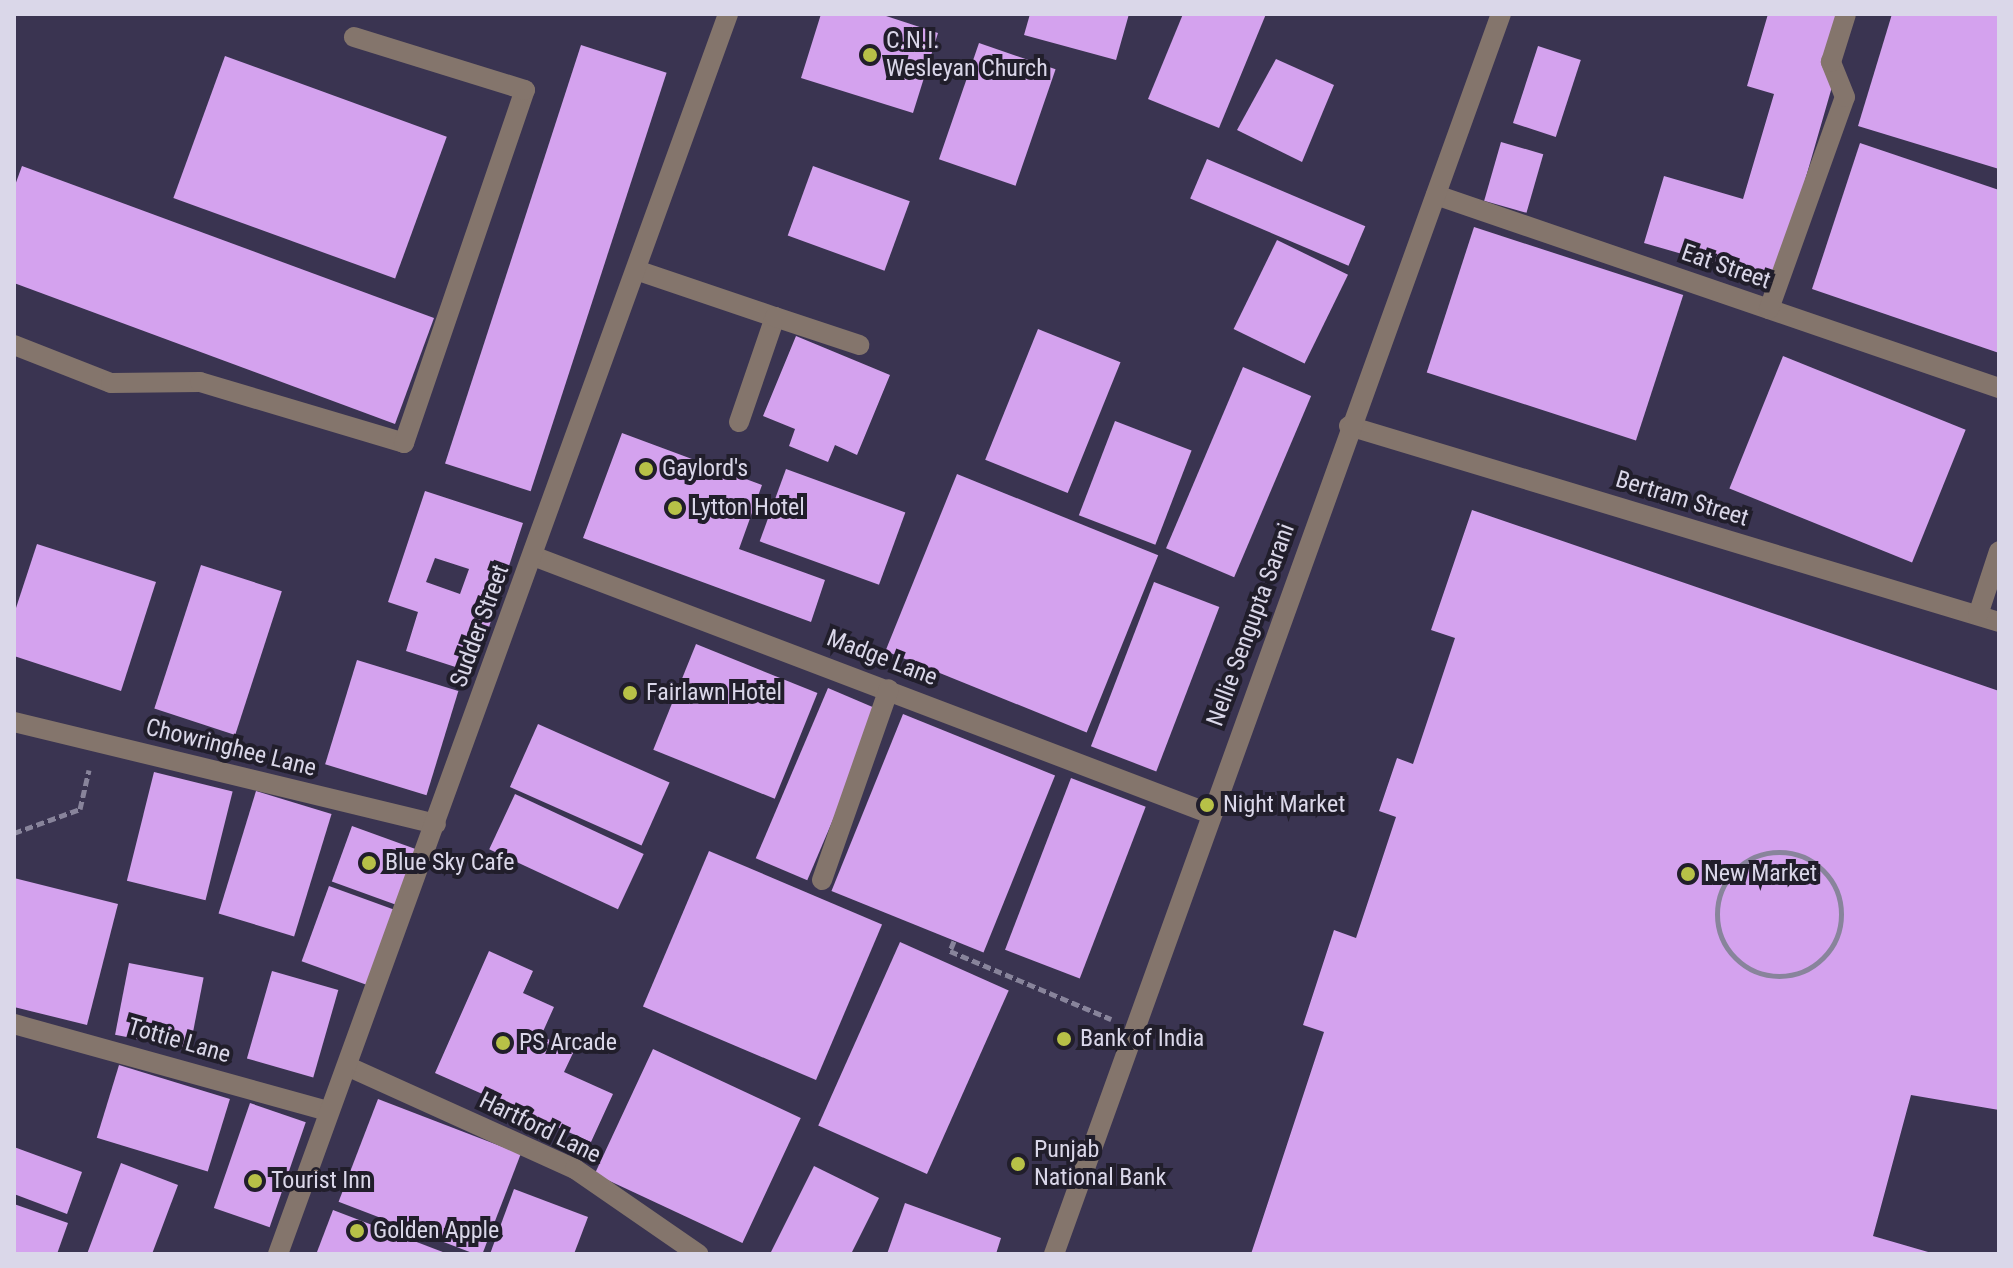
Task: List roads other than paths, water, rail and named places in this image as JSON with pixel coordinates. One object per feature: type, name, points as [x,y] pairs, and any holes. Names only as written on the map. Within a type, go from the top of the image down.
[{"type":"street","name":"Sudder Street","points":[[278,1254],[328,1111],[349,1067],[728,14]]},
{"type":"street","name":"Nellie Sengupta Sarani","points":[[1054,1254],[1349,426],[1501,14]]},
{"type":"street","points":[[1769,309],[1845,97],[1831,62],[1846,14]]},
{"type":"street","points":[[14,345],[111,383],[200,382],[404,443],[525,90],[354,37]]},
{"type":"street","name":"Eat Street","points":[[1436,195],[1999,388]]},
{"type":"street","points":[[636,270],[859,345]]},
{"type":"street","points":[[739,422],[775,317]]},
{"type":"street","name":"Bertram Street","points":[[1349,426],[1999,622]]},
{"type":"street","points":[[1978,615],[1999,551]]},
{"type":"street","name":"Madge Lane","points":[[533,556],[1211,814]]},
{"type":"street","points":[[822,880],[889,689]]},
{"type":"street","name":"Chowringhee Lane","points":[[14,722],[436,824]]},
{"type":"street","name":"Tottie Lane","points":[[14,1024],[328,1111]]},
{"type":"street","name":"Hartford Lane","points":[[349,1067],[575,1169],[698,1254]]},
{"type":"place","name":"C.N.I. Wesleyan Church","points":[[870,55]]},
{"type":"place","name":"Gaylord's","points":[[646,469]]},
{"type":"place","name":"Lytton Hotel","points":[[675,508]]},
{"type":"place","name":"Fairlawn Hotel","points":[[630,693]]},
{"type":"place","name":"Night Market","points":[[1207,805]]},
{"type":"place","name":"Blue Sky Cafe","points":[[369,863]]},
{"type":"place","name":"New Market","points":[[1688,874]]},
{"type":"place","name":"Bank of India","points":[[1064,1039]]},
{"type":"place","name":"PS Arcade","points":[[503,1043]]},
{"type":"place","name":"Punjab National Bank","points":[[1018,1164]]},
{"type":"place","name":"Tourist Inn","points":[[255,1181]]},
{"type":"place","name":"Golden Apple","points":[[357,1231]]}]
